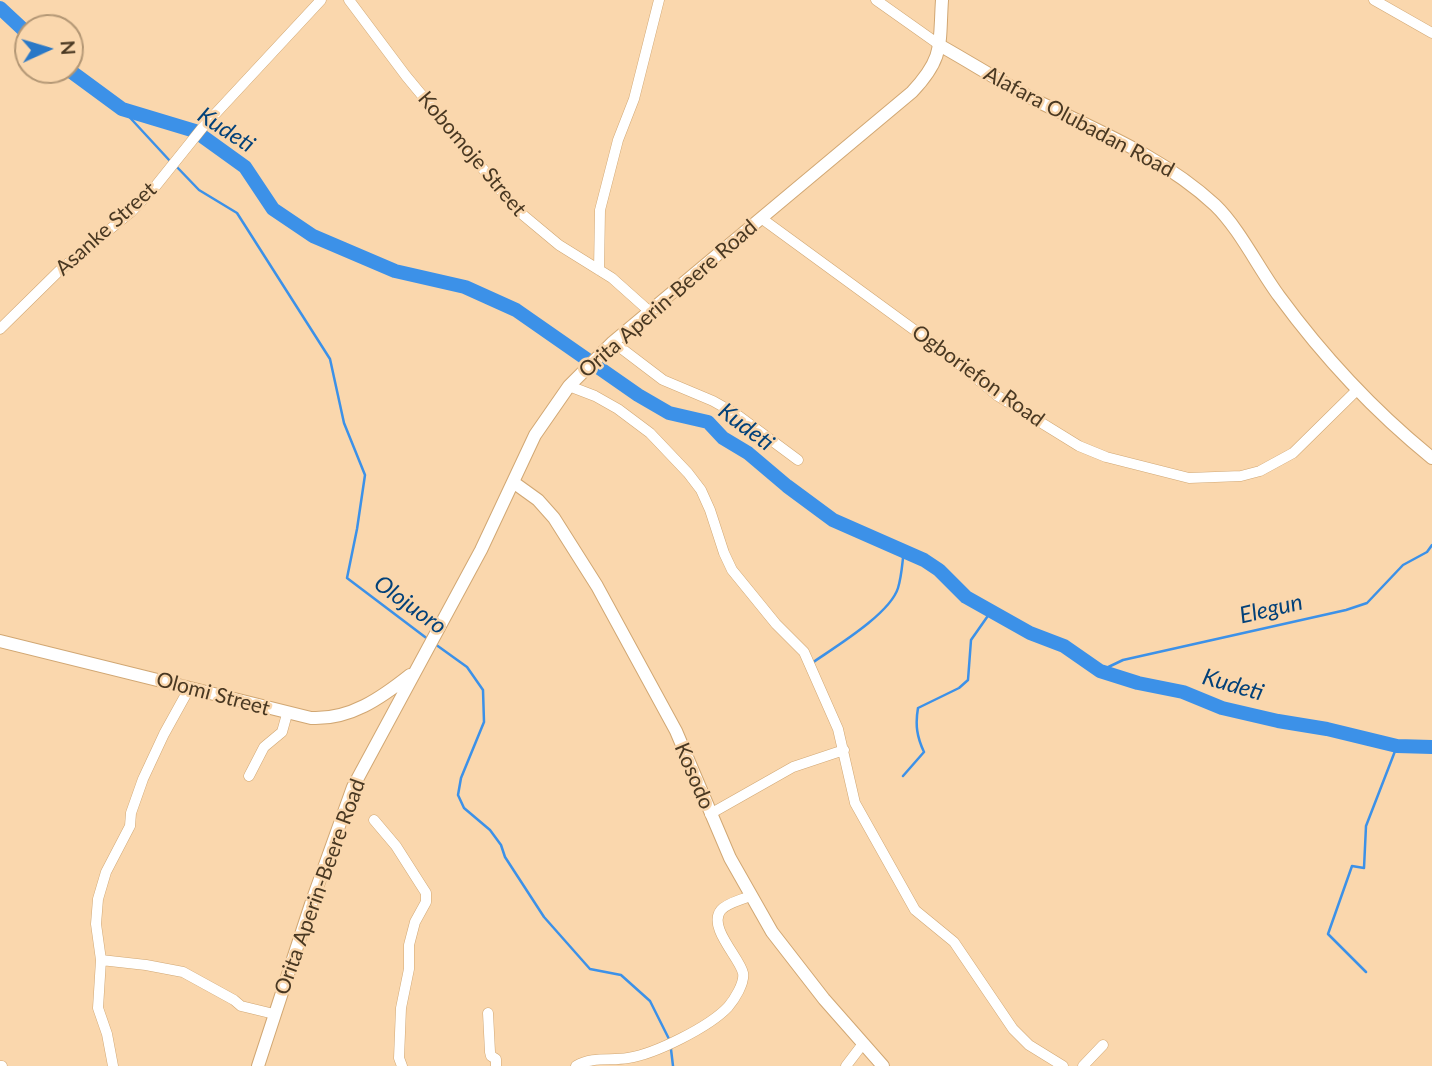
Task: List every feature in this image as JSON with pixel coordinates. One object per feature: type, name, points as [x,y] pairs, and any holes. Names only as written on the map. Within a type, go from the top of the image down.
[{"type":"main road","name":"Orita Aperin-Beere Road","points":[[258,1066],[353,787],[481,550],[535,435],[569,386],[613,342],[912,92],[934,65],[941,46],[942,0]]},
{"type":"main road","name":"Alafara Olubadan Road","points":[[941,46],[1006,85],[1139,150],[1195,187],[1218,208],[1301,326],[1357,390],[1405,436],[1432,457]]},
{"type":"main road","name":"Kosodo","points":[[513,482],[538,500],[570,539],[676,731],[710,814],[750,896],[788,954],[878,1064]]},
{"type":"main road","name":"Olomi Street","points":[[0,640],[288,713],[328,719],[366,706],[416,670]]},
{"type":"street","name":"Asanke Street","points":[[0,329],[60,270],[131,212],[203,127],[320,0]]},
{"type":"street","name":"Kobomoje Street","points":[[349,0],[406,76],[517,210],[559,245],[632,295],[649,311]]},
{"type":"street","points":[[599,270],[600,210],[618,140],[634,99],[659,0]]},
{"type":"street","points":[[876,0],[941,46]]},
{"type":"street","points":[[1374,0],[1432,33]]},
{"type":"street","name":"Ogboriefon Road","points":[[761,218],[939,348],[998,396],[1079,446],[1106,457],[1179,477],[1199,479],[1260,471],[1293,453],[1357,390]]},
{"type":"street","points":[[613,342],[663,380],[736,414],[798,460]]},
{"type":"street","points":[[569,386],[618,409],[650,433],[701,490],[732,570],[776,624],[804,652],[831,711],[844,750],[856,803],[915,909],[954,942],[1013,1029],[1029,1045],[1063,1066]]},
{"type":"street","points":[[113,1066],[107,1034],[98,1008],[101,960],[96,918],[100,888],[130,826],[131,813],[143,779],[190,687]]},
{"type":"street","points":[[249,776],[264,747],[282,732],[288,713]]},
{"type":"street","points":[[710,814],[793,767],[844,750]]},
{"type":"street","points":[[374,820],[396,846],[426,893],[426,902],[415,922],[409,945],[409,969],[401,1008],[399,1058],[402,1066]]},
{"type":"street","points":[[576,1066],[590,1060],[626,1059],[656,1051],[694,1032],[727,1007],[743,980],[743,972],[719,930],[718,917],[721,910],[750,896]]},
{"type":"street","points":[[101,960],[183,972],[241,1006],[274,1014]]},
{"type":"street","points":[[488,1013],[491,1056],[496,1059],[496,1066]]},
{"type":"street","points":[[846,1066],[862,1045]]},
{"type":"street","points":[[1083,1066],[1102,1045]]},
{"type":"waterway","name":"Kudeti","points":[[0,8],[14,21]]},
{"type":"waterway","name":"Kudeti","points":[[84,81],[122,109],[195,131],[245,167],[273,209],[313,236],[395,271],[465,287],[516,310],[638,395],[669,413],[708,422],[723,438],[748,453],[833,520],[924,560],[939,570],[966,597],[1030,633],[1064,646],[1100,671],[1138,683],[1183,692],[1222,708],[1278,721],[1327,729],[1397,746],[1432,747]]},
{"type":"waterway","name":"Olojuoro","points":[[122,109],[170,161]]},
{"type":"waterway","name":"Olojuoro","points":[[175,165],[199,190],[237,213],[330,359],[344,423],[365,475],[347,578],[429,640]]},
{"type":"waterway","name":"Elegun","points":[[1100,671],[1123,660],[1367,603],[1403,565],[1427,552],[1432,545]]},
{"type":"waterway","points":[[812,663],[861,629],[893,598],[898,588],[904,550]]},
{"type":"waterway","points":[[903,776],[924,752],[917,731],[918,708],[959,688],[968,680],[971,640],[992,610]]},
{"type":"waterway","name":"Olojuoro","points":[[435,644],[467,667],[483,690],[484,722],[461,778],[458,795],[464,808],[490,830],[544,917],[590,969],[621,975],[650,1001],[670,1041],[673,1066]]},
{"type":"waterway","points":[[1366,972],[1328,934],[1352,866],[1364,868],[1366,826],[1397,746]]}]
